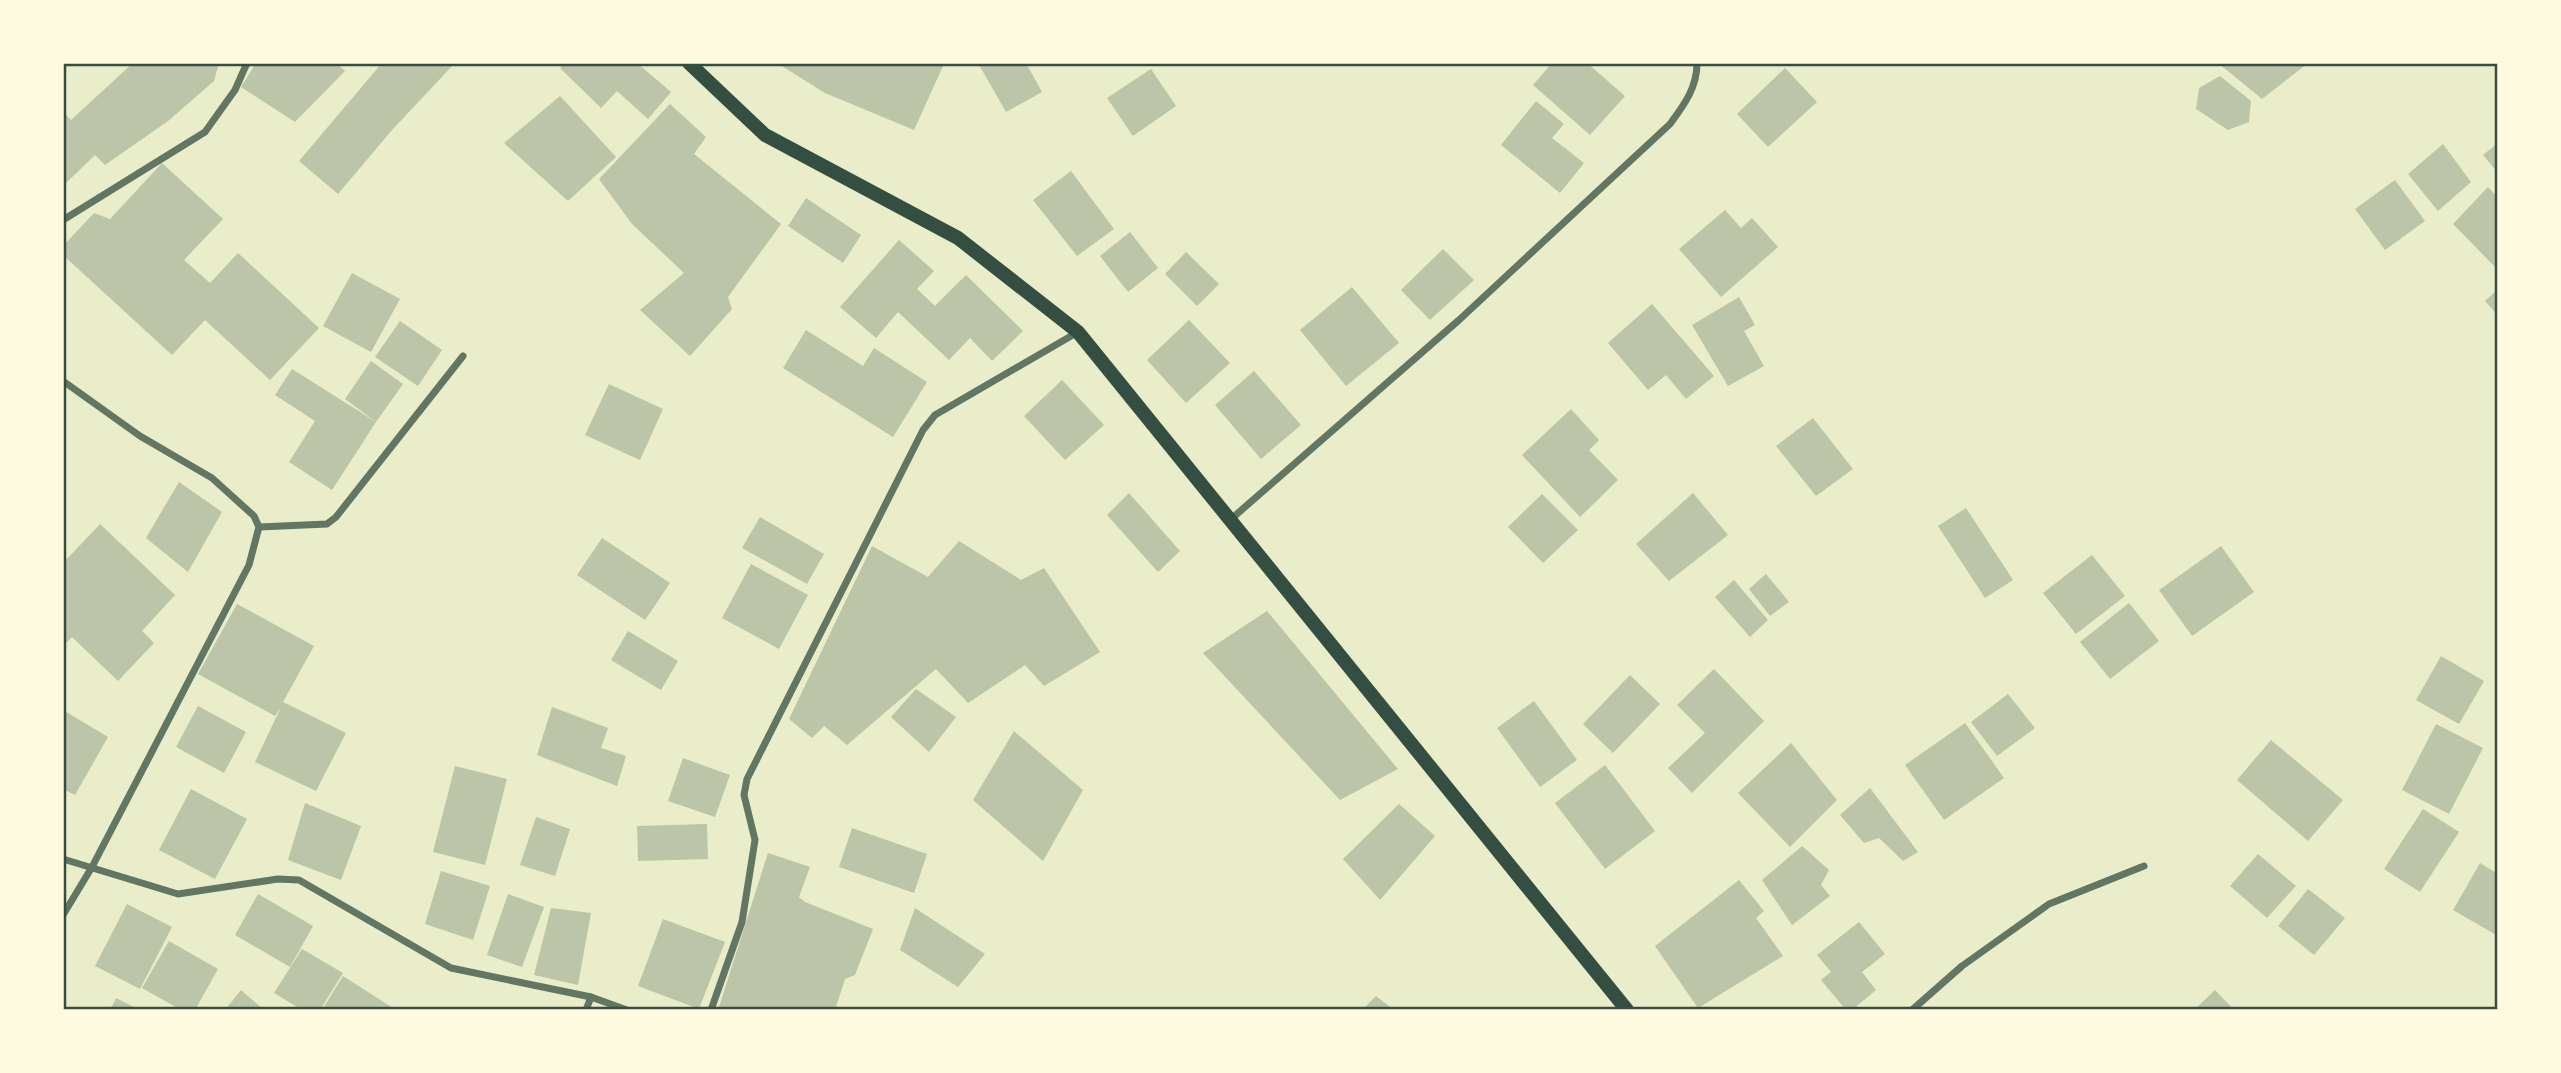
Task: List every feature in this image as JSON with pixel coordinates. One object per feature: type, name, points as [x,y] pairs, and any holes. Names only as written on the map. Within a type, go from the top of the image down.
[{"type":"main road","points":[[689,63],[765,135],[958,238],[1078,331],[1627,1010]]},
{"type":"street","points":[[63,220],[205,132],[235,90],[247,63]]},
{"type":"street","points":[[1230,520],[1459,320],[1670,124],[1690,96],[1697,63]]},
{"type":"street","points":[[711,1010],[742,922],[755,840],[744,795],[747,779],[922,430],[935,415],[1078,331]]},
{"type":"street","points":[[259,527],[327,524],[336,517],[463,356]]},
{"type":"street","points":[[63,381],[140,436],[212,478],[254,516],[259,527],[249,565],[92,867],[63,915]]},
{"type":"street","points":[[63,859],[178,894],[278,879],[299,880],[451,968],[591,997],[627,1010]]},
{"type":"street","points":[[1912,1010],[1962,967],[2049,904],[2144,866]]},
{"type":"street","points":[[586,1010],[591,997]]},
{"type":"building","points":[[133,63],[219,63],[214,81],[168,121],[105,165],[95,155],[66,183],[63,180],[63,112],[71,120]]},
{"type":"building","points":[[256,63],[336,63],[345,71],[295,122],[241,87]]},
{"type":"building","points":[[382,63],[455,63],[392,130],[338,194],[299,161]]},
{"type":"building","points":[[564,63],[637,63],[671,92],[648,119],[617,91],[601,108],[560,68]]},
{"type":"building","points":[[777,63],[944,64],[914,130],[825,93]]},
{"type":"building","points":[[978,63],[1026,63],[1042,92],[1006,112]]},
{"type":"building","points":[[1552,63],[1587,63],[1625,96],[1590,135],[1533,85]]},
{"type":"building","points":[[2218,63],[2308,63],[2262,99]]},
{"type":"building","points":[[1785,68],[1817,102],[1768,147],[1737,114]]},
{"type":"building","points":[[1151,69],[1176,106],[1133,136],[1107,98]]},
{"type":"building","points":[[2220,76],[2251,101],[2249,122],[2228,130],[2196,109],[2199,88]]},
{"type":"building","points":[[560,96],[616,157],[568,201],[504,143]]},
{"type":"building","points":[[1536,101],[1564,124],[1552,138],[1584,163],[1560,193],[1501,145]]},
{"type":"building","points":[[670,104],[706,137],[694,154],[781,224],[728,297],[732,309],[690,356],[640,310],[684,273],[632,224],[599,179]]},
{"type":"building","points":[[2498,143],[2498,173],[2483,155]]},
{"type":"building","points":[[2443,144],[2471,182],[2438,211],[2408,174]]},
{"type":"building","points":[[162,163],[223,219],[184,260],[210,283],[238,253],[319,328],[270,380],[205,320],[172,355],[63,255],[63,246],[94,213],[110,219]]},
{"type":"building","points":[[1071,171],[1114,229],[1077,256],[1033,200]]},
{"type":"building","points":[[2395,180],[2425,221],[2385,250],[2355,209]]},
{"type":"building","points":[[2488,187],[2498,198],[2496,268],[2453,224]]},
{"type":"building","points":[[806,198],[861,235],[843,263],[788,226]]},
{"type":"building","points":[[1725,210],[1741,228],[1752,218],[1778,247],[1721,297],[1679,249]]},
{"type":"building","points":[[1130,232],[1158,268],[1128,292],[1100,256]]},
{"type":"building","points":[[899,240],[934,271],[917,289],[935,306],[966,275],[1023,331],[992,361],[970,338],[949,360],[898,312],[876,338],[840,307]]},
{"type":"building","points":[[1443,249],[1474,280],[1430,320],[1401,290]]},
{"type":"building","points":[[1186,252],[1219,284],[1197,306],[1165,274]]},
{"type":"building","points":[[352,273],[400,299],[371,352],[323,326]]},
{"type":"building","points":[[1352,287],[1399,343],[1346,386],[1300,330]]},
{"type":"building","points":[[2498,289],[2498,316],[2485,301]]},
{"type":"building","points":[[1739,297],[1755,325],[1744,331],[1764,366],[1728,386],[1692,325]]},
{"type":"building","points":[[1652,304],[1714,376],[1686,399],[1666,375],[1648,390],[1608,343]]},
{"type":"building","points":[[1189,320],[1230,363],[1186,403],[1147,360]]},
{"type":"building","points":[[400,321],[442,350],[418,386],[375,357]]},
{"type":"building","points":[[806,330],[863,366],[874,348],[927,382],[893,437],[783,368]]},
{"type":"building","points":[[371,361],[403,384],[376,422],[345,399]]},
{"type":"building","points":[[292,369],[376,422],[332,490],[289,462],[315,421],[275,395]]},
{"type":"building","points":[[1254,371],[1301,425],[1261,459],[1215,405]]},
{"type":"building","points":[[1062,380],[1104,425],[1065,460],[1024,416]]},
{"type":"building","points":[[609,384],[663,409],[640,460],[585,435]]},
{"type":"building","points":[[1571,409],[1599,440],[1589,450],[1618,480],[1580,517],[1522,455]]},
{"type":"building","points":[[1813,418],[1853,469],[1816,496],[1776,446]]},
{"type":"building","points":[[179,482],[222,512],[188,572],[146,538]]},
{"type":"building","points":[[1129,493],[1180,551],[1158,572],[1107,515]]},
{"type":"building","points":[[1693,493],[1728,535],[1669,581],[1636,544]]},
{"type":"building","points":[[1542,494],[1578,530],[1543,563],[1508,527]]},
{"type":"building","points":[[1966,508],[2013,580],[1985,598],[1938,526]]},
{"type":"building","points":[[760,517],[824,554],[807,584],[742,548]]},
{"type":"building","points":[[100,524],[175,595],[142,631],[154,643],[118,681],[72,637],[63,646],[63,557],[66,560]]},
{"type":"building","points":[[602,538],[670,583],[645,620],[577,575]]},
{"type":"building","points":[[959,541],[1021,580],[1044,568],[1100,652],[1044,686],[1025,665],[968,703],[936,669],[847,745],[824,726],[812,738],[789,719],[872,546],[928,577]]},
{"type":"building","points":[[2221,546],[2254,592],[2192,636],[2159,590]]},
{"type":"building","points":[[2092,555],[2125,596],[2076,634],[2043,593]]},
{"type":"building","points":[[751,564],[808,595],[779,649],[722,618]]},
{"type":"building","points":[[1766,574],[1789,602],[1770,616],[1749,589]]},
{"type":"building","points":[[1734,580],[1768,620],[1750,637],[1715,597]]},
{"type":"building","points":[[2129,603],[2159,641],[2110,679],[2080,642]]},
{"type":"building","points":[[237,604],[314,646],[283,702],[346,733],[316,791],[255,762],[281,707],[275,716],[198,674]]},
{"type":"building","points":[[1267,611],[1398,769],[1340,800],[1203,653]]},
{"type":"building","points":[[628,631],[678,661],[661,690],[611,660]]},
{"type":"building","points":[[2441,656],[2484,681],[2459,724],[2416,700]]},
{"type":"building","points":[[1714,669],[1764,721],[1692,793],[1668,768],[1705,733],[1677,705]]},
{"type":"building","points":[[1630,675],[1660,704],[1613,753],[1583,724]]},
{"type":"building","points":[[916,689],[956,717],[929,752],[891,717]]},
{"type":"building","points":[[2008,694],[2035,728],[1997,756],[1971,722]]},
{"type":"building","points":[[1534,701],[1577,760],[1540,787],[1497,728]]},
{"type":"building","points":[[198,706],[246,732],[224,773],[176,747]]},
{"type":"building","points":[[552,707],[608,728],[601,748],[626,756],[617,786],[537,755]]},
{"type":"building","points":[[63,710],[108,737],[75,795],[63,789]]},
{"type":"building","points":[[1965,723],[2004,778],[1944,820],[1905,765]]},
{"type":"building","points":[[2436,724],[2483,748],[2449,814],[2402,790]]},
{"type":"building","points":[[1014,731],[1083,790],[1043,861],[973,800]]},
{"type":"building","points":[[2271,740],[2343,800],[2308,841],[2237,780]]},
{"type":"building","points":[[1791,743],[1837,800],[1790,847],[1738,793]]},
{"type":"building","points":[[683,758],[730,775],[715,817],[668,801]]},
{"type":"building","points":[[1605,765],[1655,831],[1605,869],[1555,803]]},
{"type":"building","points":[[455,766],[507,779],[485,865],[433,852]]},
{"type":"building","points":[[1870,788],[1918,852],[1903,861],[1879,838],[1864,843],[1840,815]]},
{"type":"building","points":[[191,789],[247,819],[215,879],[159,850]]},
{"type":"building","points":[[305,803],[361,826],[341,880],[288,860]]},
{"type":"building","points":[[1399,804],[1435,836],[1380,900],[1343,859]]},
{"type":"building","points":[[2423,809],[2459,832],[2420,892],[2384,869]]},
{"type":"building","points":[[536,817],[570,829],[555,876],[520,865]]},
{"type":"building","points":[[707,824],[708,859],[638,861],[637,826]]},
{"type":"building","points":[[852,828],[927,854],[914,893],[839,867]]},
{"type":"building","points":[[1802,846],[1829,870],[1821,885],[1830,896],[1792,925],[1762,880]]},
{"type":"building","points":[[768,853],[810,867],[799,897],[805,902],[873,929],[855,975],[845,979],[835,1010],[718,1010]]},
{"type":"building","points":[[2258,854],[2296,886],[2267,918],[2230,886]]},
{"type":"building","points":[[2480,863],[2498,874],[2498,936],[2453,910]]},
{"type":"building","points":[[441,871],[490,886],[473,940],[425,924]]},
{"type":"building","points":[[1739,880],[1764,911],[1756,918],[1783,956],[1698,1008],[1655,946]]},
{"type":"building","points":[[2308,889],[2345,918],[2314,955],[2278,926]]},
{"type":"building","points":[[258,894],[313,926],[290,967],[235,935]]},
{"type":"building","points":[[508,894],[544,907],[522,967],[487,955]]},
{"type":"building","points":[[127,904],[172,927],[140,989],[95,966]]},
{"type":"building","points":[[551,908],[591,913],[578,985],[534,975]]},
{"type":"building","points":[[915,908],[985,954],[958,987],[900,950]]},
{"type":"building","points":[[663,919],[725,942],[699,1009],[638,986]]},
{"type":"building","points":[[1859,922],[1885,954],[1862,972],[1876,990],[1852,1010],[1846,1010],[1821,980],[1831,972],[1817,955]]},
{"type":"building","points":[[169,941],[218,969],[195,1010],[181,1010],[142,988]]},
{"type":"building","points":[[302,949],[343,973],[320,1010],[302,1010],[274,993]]},
{"type":"building","points":[[343,976],[396,1010],[322,1010]]},
{"type":"building","points":[[241,990],[264,1010],[225,1010]]},
{"type":"building","points":[[2215,990],[2234,1010],[2194,1010]]},
{"type":"building","points":[[1376,996],[1394,1010],[1362,1010]]},
{"type":"building","points":[[116,998],[140,1010],[110,1010]]}]
